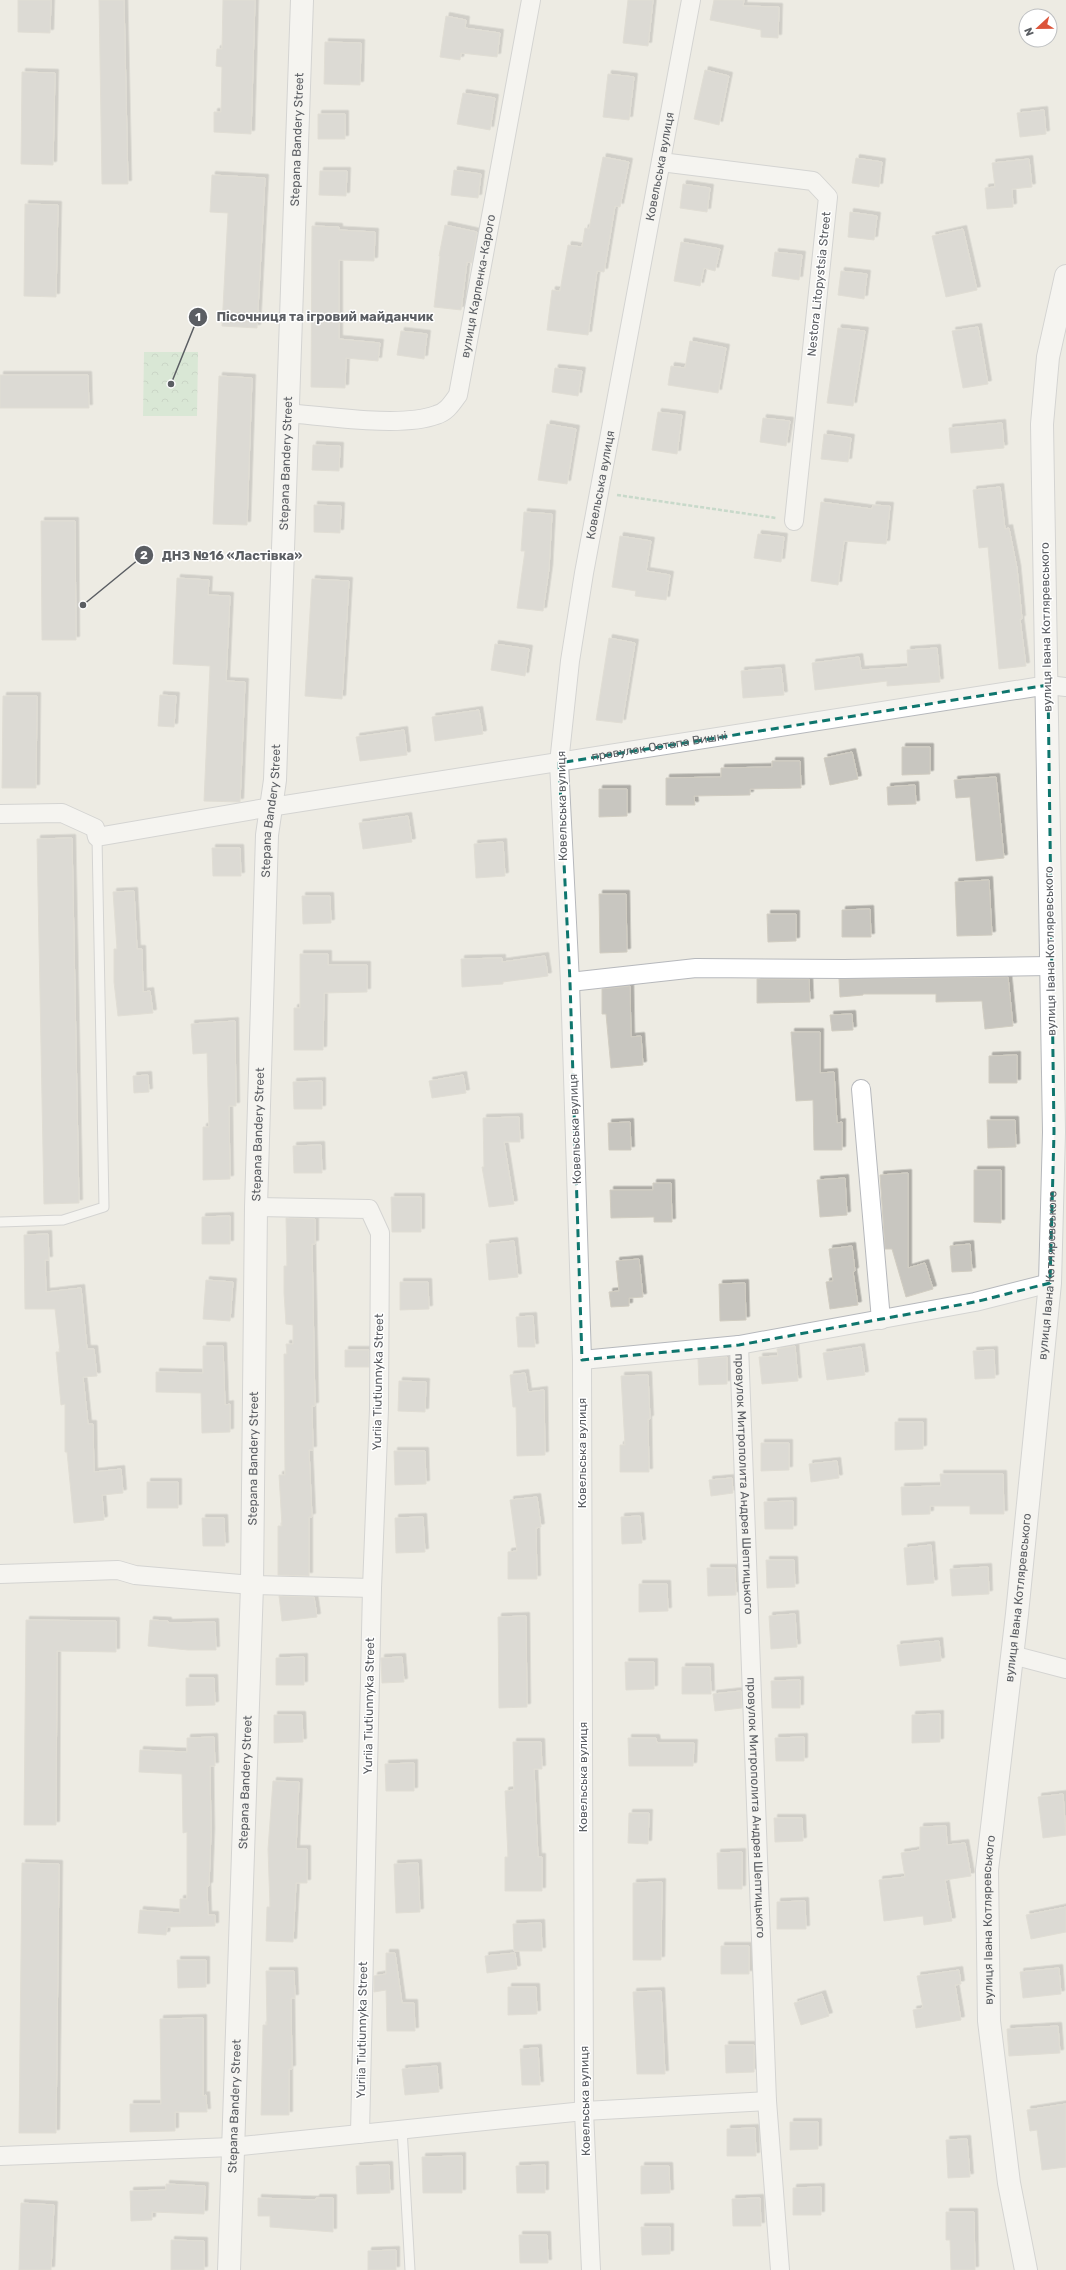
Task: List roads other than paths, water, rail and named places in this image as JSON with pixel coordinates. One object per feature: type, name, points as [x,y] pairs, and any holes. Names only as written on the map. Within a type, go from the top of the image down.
[{"type":"street","name":"Stepana Bandery Street","points":[[229,2270],[252,1585],[256,1207],[267,835],[275,780],[302,0]]},
{"type":"street","name":"вулиця Карпенка-Карого","points":[[287,413],[365,420],[400,420],[436,416],[449,407],[458,395],[531,0]]},
{"type":"street","name":"Ковельська вулиця","points":[[591,2270],[584,2111],[582,1360],[570,982],[559,763],[570,661],[599,492],[691,0]]},
{"type":"street","name":"Nestora Litopystsia Street","points":[[661,162],[813,182],[828,198],[794,521]]},
{"type":"street","name":"вулиця Івана Котляревського","points":[[1026,2270],[1009,2183],[989,2013],[987,1870],[1012,1655],[1050,1283],[1054,1132],[1050,966],[1057,686],[1042,424],[1048,357],[1066,276]]},
{"type":"street","name":"провулок Остапа Вишні","points":[[97,837],[272,807],[1057,686]]},
{"type":"street","points":[[0,814],[62,813],[95,828],[97,837]]},
{"type":"street","points":[[570,982],[696,968],[844,969],[1050,966]]},
{"type":"street","points":[[861,1089],[881,1320]]},
{"type":"street","name":"Yuriia Tiutiunnyka Street","points":[[256,1207],[369,1209],[380,1233],[379,1409],[372,1588],[360,2134]]},
{"type":"street","points":[[582,1360],[739,1345],[975,1302],[1050,1283]]},
{"type":"street","name":"провулок Митрополита Андрея Шептицького","points":[[739,1345],[767,2101],[780,2270]]},
{"type":"street","points":[[0,1574],[118,1570],[135,1575],[252,1585],[372,1588]]},
{"type":"street","points":[[1012,1655],[1066,1669]]},
{"type":"street","points":[[0,2156],[232,2146],[584,2111],[767,2101]]},
{"type":"lane","points":[[0,1222],[63,1220],[104,1207],[97,837]]},
{"type":"lane","points":[[402,2128],[410,2270]]},
{"type":"place","name":"Пісочниця та ігровий майданчик","points":[[171,384]]},
{"type":"place","name":"ДНЗ №16 «Ластівка»","points":[[83,605]]}]
